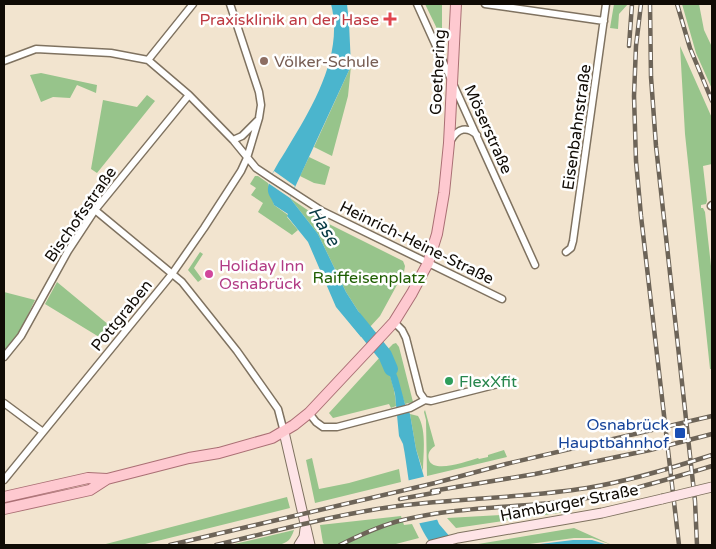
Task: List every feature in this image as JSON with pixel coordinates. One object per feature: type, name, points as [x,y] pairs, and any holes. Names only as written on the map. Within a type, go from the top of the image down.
[{"type":"main road","name":"Goethering","points":[[106,479],[180,460],[219,453],[259,442],[284,432],[309,413],[394,322],[428,263],[441,214],[449,143],[456,4]]},
{"type":"main road","points":[[4,497],[88,478],[106,479]]},
{"type":"main road","points":[[4,509],[90,490],[106,479]]},
{"type":"street","points":[[4,61],[36,49],[112,53],[148,60],[192,4]]},
{"type":"street","name":"Pottgraben","points":[[4,480],[172,274],[242,170],[259,118],[260,105],[259,92],[230,4]]},
{"type":"street","name":"Möserstraße","points":[[417,4],[535,265]]},
{"type":"street","points":[[485,4],[604,21]]},
{"type":"street","name":"Eisenbahnstraße","points":[[566,252],[571,248],[573,242],[606,4]]},
{"type":"street","name":"Heinrich-Heine-Straße","points":[[148,60],[189,94],[233,140],[256,168],[292,193],[322,211],[502,299]]},
{"type":"street","name":"Bischofsstraße","points":[[4,357],[20,336],[59,267],[95,210],[189,94]]},
{"type":"street","points":[[233,140],[242,136],[254,126],[259,118]]},
{"type":"street","name":"Goethering","points":[[449,143],[454,134],[461,129],[466,129],[478,136]]},
{"type":"street","points":[[95,210],[182,282],[237,351],[278,409],[310,545]]},
{"type":"street","points":[[394,322],[402,330],[406,338],[420,393],[428,401]]},
{"type":"street","points":[[309,413],[323,427],[338,427],[509,379]]},
{"type":"street","points":[[4,403],[43,432]]},
{"type":"street","name":"Hamburger Straße","points":[[431,545],[458,538],[602,513],[712,487]]},
{"type":"street","points":[[299,545],[304,537],[306,526]]},
{"type":"green space","points":[[425,4],[442,4],[442,39]]},
{"type":"green space","points":[[614,4],[628,4],[619,14],[618,29],[610,28]]},
{"type":"green space","points":[[682,4],[699,4],[704,30],[712,47],[712,89],[696,53]]},
{"type":"green space","points":[[680,46],[712,118],[712,164],[703,166],[707,201],[706,204],[701,205],[701,208],[705,212],[712,275],[712,369],[710,369],[685,134]]},
{"type":"green space","points":[[351,66],[348,96],[332,156],[314,147]]},
{"type":"green space","points":[[41,73],[97,85],[96,93],[77,85],[70,98],[53,97],[41,102],[30,75]]},
{"type":"green space","points":[[147,95],[155,101],[97,173],[91,169],[103,100],[137,107]]},
{"type":"green space","points":[[309,157],[330,167],[325,185],[314,183],[300,176]]},
{"type":"green space","points":[[255,176],[268,183],[274,205],[288,215],[287,217],[298,230],[292,235],[258,212],[263,203],[251,195],[256,188],[250,184]]},
{"type":"green space","name":"Raiffeisenplatz","points":[[290,198],[325,222],[403,261],[405,266],[404,272],[380,316],[369,328],[346,292],[318,234]]},
{"type":"green space","points":[[200,252],[203,254],[194,268],[202,279],[198,282],[188,270]]},
{"type":"green space","points":[[57,282],[115,330],[109,343],[45,304]]},
{"type":"green space","points":[[4,292],[35,300],[19,333],[4,352]]},
{"type":"green space","points":[[396,343],[399,347],[413,402],[405,404],[387,350]]},
{"type":"green space","points":[[381,356],[392,380],[396,406],[391,408],[389,404],[333,418],[329,413]]},
{"type":"green space","points":[[425,410],[435,446],[430,450],[428,458],[432,464],[444,466],[459,464],[488,457],[488,455],[504,450],[507,457],[427,476]]},
{"type":"green space","points":[[410,414],[418,416],[423,429],[423,471],[416,449]]},
{"type":"green space","points":[[312,458],[319,489],[399,469],[401,482],[315,503],[306,460]]},
{"type":"green space","points":[[287,497],[290,508],[141,545],[102,545]]},
{"type":"green space","points":[[572,511],[456,528],[447,518]]},
{"type":"green space","points":[[401,516],[404,525],[412,524],[419,538],[392,545],[325,545],[323,543],[320,525]]},
{"type":"green space","points":[[574,528],[612,545],[592,538],[574,538],[522,545],[472,545]]},
{"type":"green space","points":[[294,530],[289,540],[278,545],[230,545]]},
{"type":"water","points":[[331,4],[347,4],[351,66],[290,198],[318,234],[346,292],[369,328],[361,337],[336,307],[308,242],[287,216],[288,214],[274,205],[268,190],[273,172],[307,114],[324,79],[333,42],[334,23]]},
{"type":"water","points":[[387,350],[410,414],[416,449],[434,512],[439,524],[457,545],[432,545],[424,534],[419,522],[412,497],[403,444],[399,436],[395,394],[386,362],[381,356]]},
{"type":"water","points":[[573,540],[592,540],[608,545],[532,545]]},
{"type":"pier","points":[[274,171],[295,186],[290,198],[268,183]]},
{"type":"pier","points":[[427,476],[440,519],[416,524],[409,501],[406,481]]},
{"type":"waterway","name":"Hase","points":[[355,318],[385,355],[391,369]]},
{"type":"railway","points":[[629,46],[632,4]]},
{"type":"railway","points":[[641,4],[636,46],[634,96],[636,161],[679,545]]},
{"type":"railway","points":[[650,4],[651,77],[656,146],[695,501],[697,545]]},
{"type":"railway","points":[[677,4],[690,48],[712,101]]},
{"type":"railway","points":[[170,545],[712,416]]},
{"type":"railway","points":[[432,491],[535,474],[650,450],[712,434]]},
{"type":"railway","points":[[216,545],[375,509],[422,503],[540,494],[603,485],[651,474],[712,455]]},
{"type":"railway","points":[[340,545],[363,534],[403,520],[462,510],[541,504],[600,496],[712,466]]},
{"type":"railway","points":[[400,499],[439,492]]},
{"type":"place","name":"Praxisklinik an der Hase","points":[[390,19]]},
{"type":"place","name":"Völker-Schule","points":[[264,61]]},
{"type":"place","name":"Holiday Inn Osnabrück","points":[[209,274]]},
{"type":"place","name":"FlexXfit","points":[[449,381]]},
{"type":"place","name":"Osnabrück Hauptbahnhof","points":[[680,433]]}]
